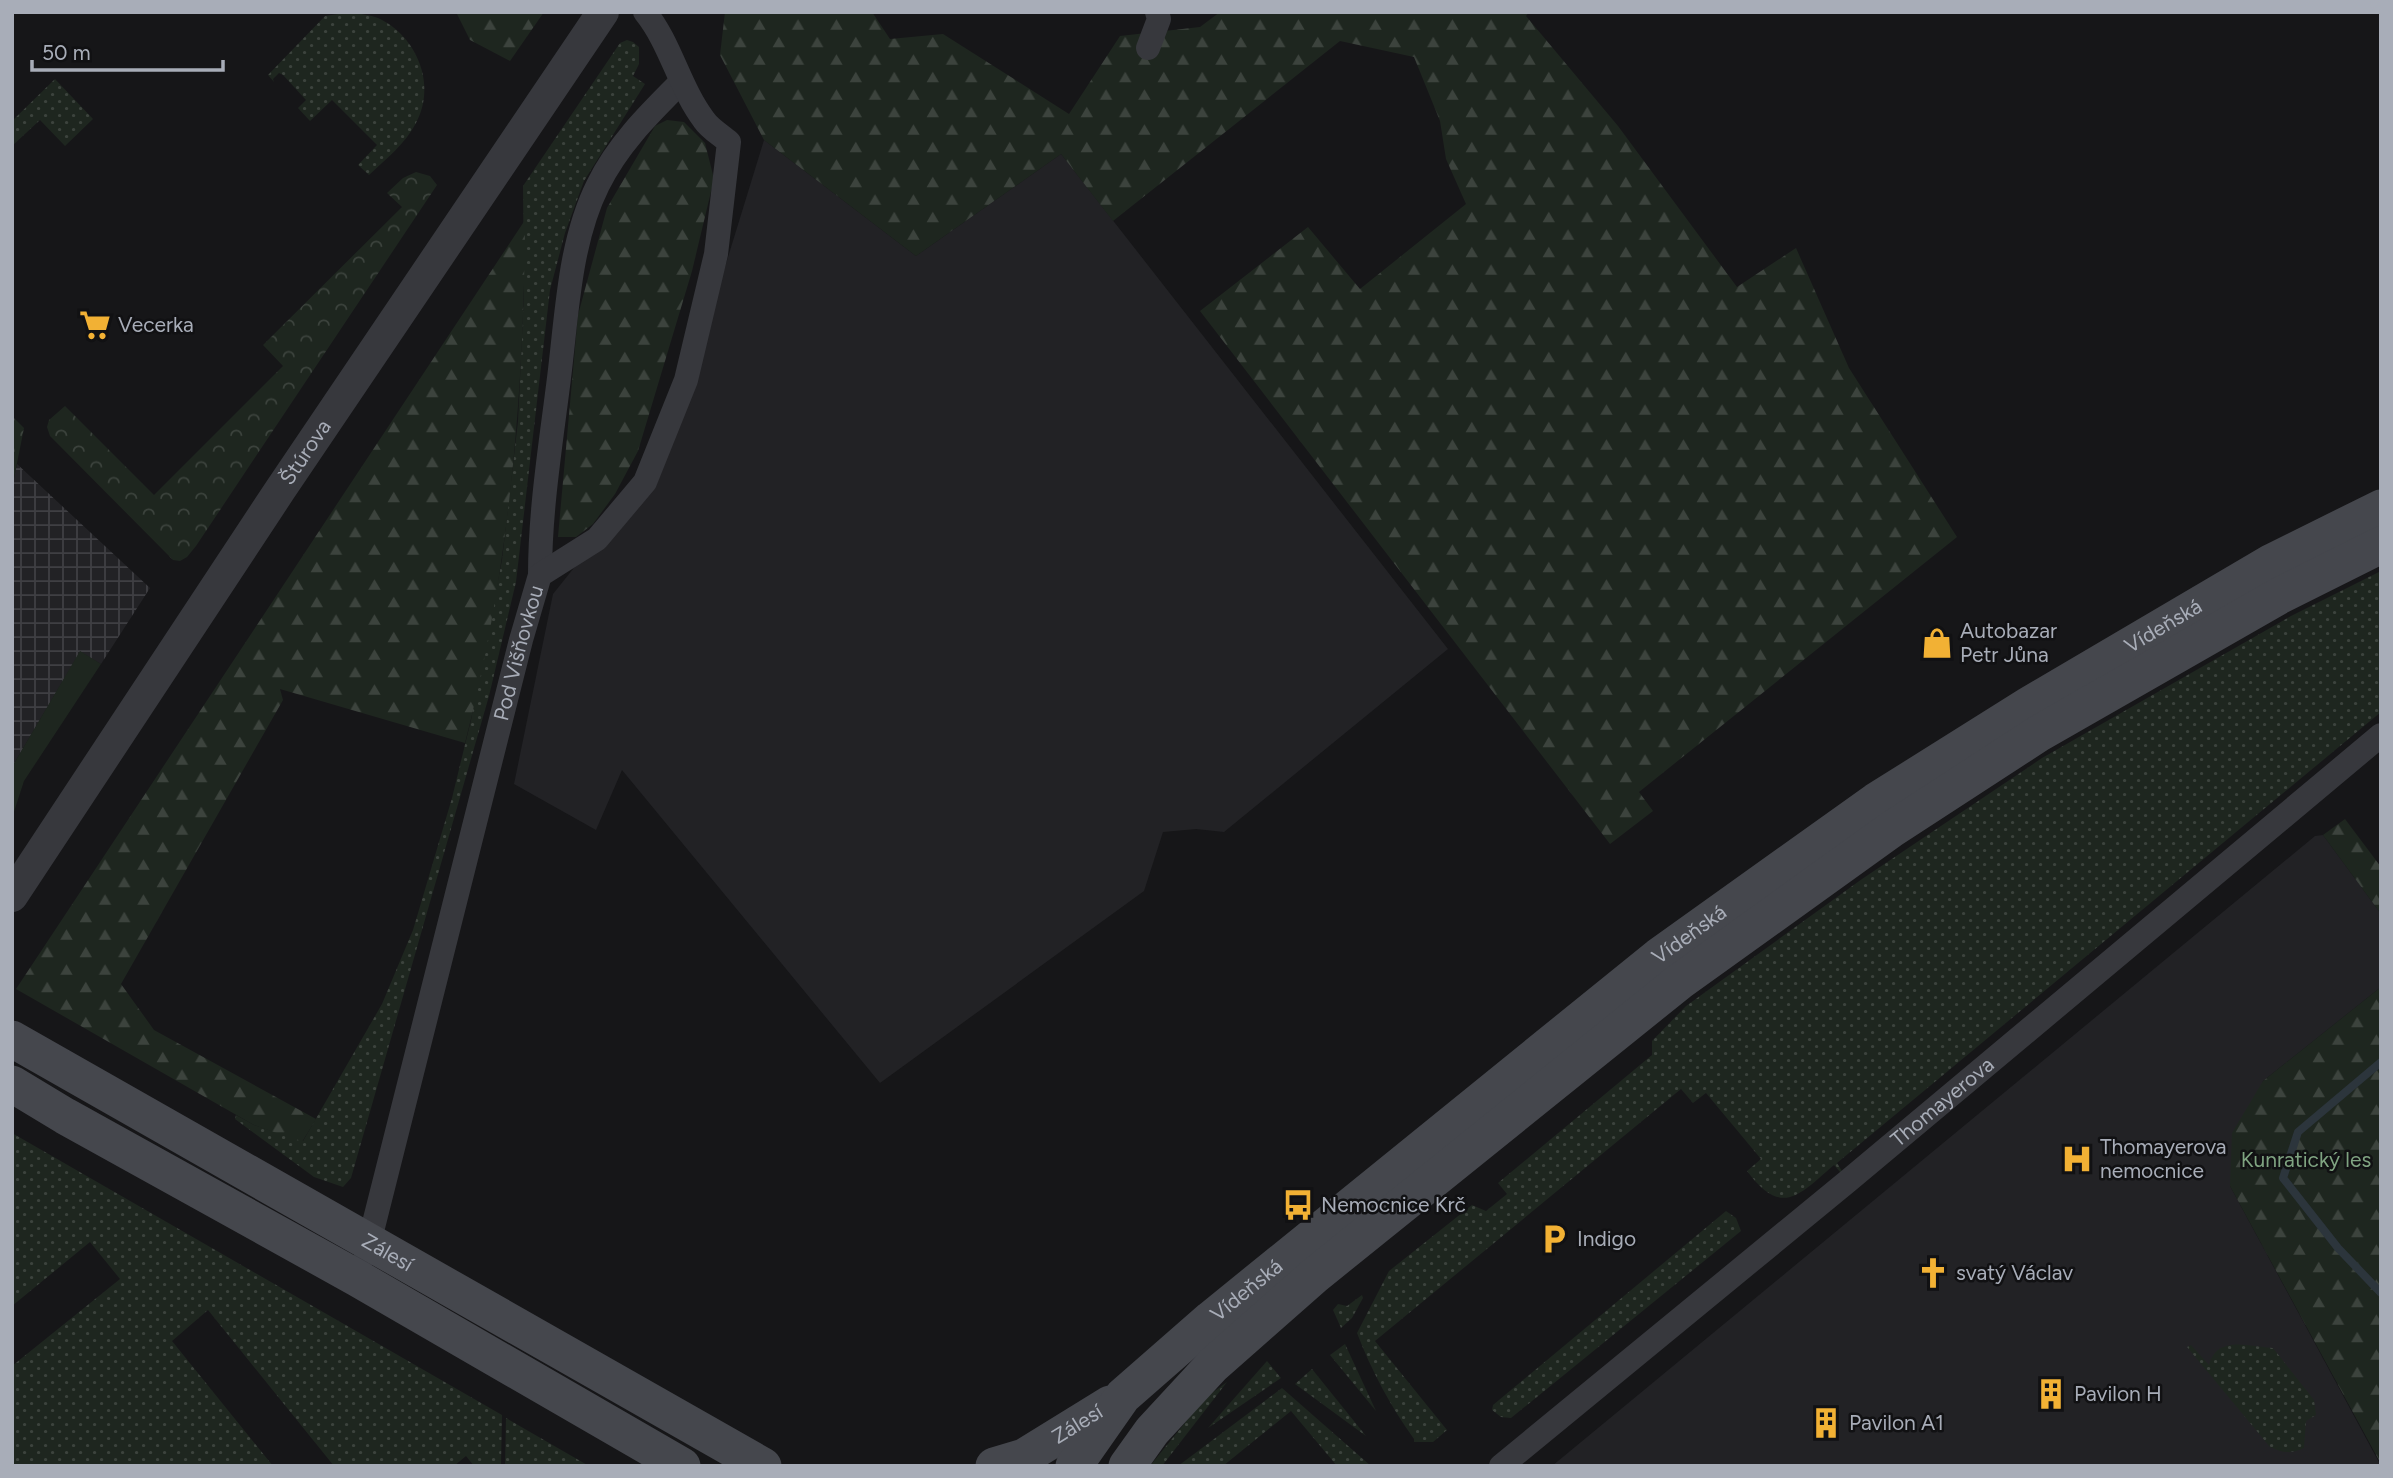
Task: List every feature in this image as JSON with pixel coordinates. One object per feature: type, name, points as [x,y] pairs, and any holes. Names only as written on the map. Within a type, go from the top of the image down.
[{"type":"main road","name":"Vídeňská","points":[[1074,1466],[1123,1396],[1211,1319],[1659,956],[1876,802],[2029,705],[2272,562],[2381,508]]},
{"type":"main road","name":"Vídeňská","points":[[1126,1466],[1152,1431],[1213,1365],[1314,1276],[1679,982],[1892,829],[2038,734],[2279,596],[2381,545]]},
{"type":"main road","name":"Zálesí","points":[[12,1039],[763,1466]]},
{"type":"main road","name":"Zálesí","points":[[12,1084],[357,1278],[682,1466]]},
{"type":"main road","name":"Zálesí","points":[[994,1466],[1024,1457],[1123,1396]]},
{"type":"street","name":"Štúrova","points":[[12,897],[280,491],[603,12]]},
{"type":"street","name":"Pod Višňovkou","points":[[357,1278],[370,1244],[521,640],[540,575],[597,539],[645,482],[686,380],[716,254],[729,142],[706,123],[690,99],[658,31],[645,12]]},
{"type":"street","points":[[1149,48],[1159,19],[1157,12]]},
{"type":"street","points":[[540,575],[540,532],[569,295],[587,211],[598,185],[618,152],[641,121],[681,82]]},
{"type":"street","name":"Thomayerova","points":[[1501,1466],[1848,1181],[2381,735]]},
{"type":"shaded area","points":[[764,140],[916,256],[1061,154],[1448,649],[1224,832],[1196,829],[1163,832],[1144,891],[880,1083],[622,770],[596,830],[514,784],[553,594],[669,449]]},
{"type":"shaded area","points":[[17,464],[150,588],[101,664],[80,652],[12,767],[12,488]]},
{"type":"shaded area","name":"Thomayerova nemocnice","points":[[2323,835],[2381,914],[2381,987],[2263,1081],[2230,1186],[2381,1466],[1552,1466],[2315,836]]},
{"type":"green space","points":[[352,12],[378,18],[392,26],[413,49],[423,78],[422,108],[416,123],[401,144],[369,175],[358,165],[377,145],[332,100],[310,121],[298,108],[306,100],[283,75],[279,73],[273,79],[274,82],[268,75],[325,16]]},
{"type":"green space","points":[[456,12],[544,12],[510,61],[470,40]]},
{"type":"green space","points":[[725,12],[872,12],[890,39],[943,34],[1069,114],[1120,36],[1200,27],[1220,12],[1529,12],[1526,16],[1618,126],[1737,287],[1796,248],[1849,368],[1957,537],[1639,792],[1653,811],[1610,844],[1200,311],[1308,227],[1360,289],[1466,204],[1446,159],[1440,121],[1414,57],[1340,41],[1113,221],[1061,154],[916,256],[764,140],[720,55]]},
{"type":"green space","points":[[627,40],[639,47],[639,64],[633,76],[645,84],[584,181],[565,233],[550,290],[516,582],[489,696],[351,1178],[343,1187],[314,1177],[235,1119],[236,1115],[254,1125],[303,1141],[382,1004],[413,930],[452,798],[471,720],[502,560],[518,421],[524,293],[523,186],[620,43]]},
{"type":"green space","points":[[55,79],[93,119],[65,146],[40,120],[12,146],[12,121]]},
{"type":"green space","points":[[667,120],[684,122],[705,143],[714,179],[692,271],[638,451],[615,494],[593,524],[576,537],[558,537],[578,315],[607,208],[655,126]]},
{"type":"green space","points":[[416,172],[430,176],[437,185],[196,546],[187,557],[180,561],[173,560],[50,436],[47,427],[49,420],[65,406],[154,495],[283,366],[263,345],[402,207],[387,193],[403,178]]},
{"type":"green space","points":[[525,220],[521,352],[511,483],[493,614],[465,743],[280,689],[283,700],[121,984],[154,1030],[316,1119],[302,1142],[254,1125],[16,989]]},
{"type":"green space","points":[[12,416],[24,428],[12,488]]},
{"type":"green space","points":[[2381,571],[2381,712],[1837,1163],[1848,1181],[1834,1165],[1811,1185],[1791,1197],[1781,1198],[1770,1194],[1747,1171],[1761,1159],[1706,1093],[1693,1103],[1681,1089],[1375,1341],[1447,1430],[1433,1442],[1414,1442],[1382,1388],[1357,1333],[1389,1271],[1472,1205],[1486,1211],[1507,1194],[1498,1183],[1652,1055],[1652,1041],[1686,1006],[1862,879],[2042,758],[2291,616]]},
{"type":"green space","points":[[80,651],[101,664],[24,781],[12,818],[12,767]]},
{"type":"green space","points":[[2345,819],[2381,867],[2381,914],[2323,835]]},
{"type":"green space","name":"Kunratický les","points":[[2381,987],[2381,1464],[2230,1186],[2232,1133],[2263,1081]]},
{"type":"green space","points":[[12,1133],[502,1415],[501,1466],[474,1466],[466,1456],[454,1466],[334,1466],[208,1310],[172,1341],[273,1466],[12,1466],[12,1366],[120,1279],[90,1242],[12,1306]]},
{"type":"green space","points":[[1726,1211],[1736,1218],[1741,1231],[1511,1418],[1501,1417],[1492,1410],[1493,1405]]},
{"type":"green space","points":[[1362,1295],[1363,1298],[1352,1318],[1341,1328],[1333,1310],[1338,1304],[1347,1306]]},
{"type":"green space","points":[[1345,1344],[1376,1411],[1330,1355]]},
{"type":"green space","points":[[2235,1344],[2273,1348],[2314,1400],[2316,1415],[2306,1421],[2304,1448],[2287,1452],[2270,1447],[2187,1347],[2191,1345],[2209,1365],[2219,1349],[2226,1346]]},
{"type":"green space","points":[[1267,1361],[1281,1378],[1208,1428]]},
{"type":"green space","points":[[1312,1369],[1366,1436],[1295,1384]]},
{"type":"green space","points":[[1227,1382],[1162,1466],[1150,1466],[1205,1398]]},
{"type":"green space","points":[[1282,1388],[1371,1466],[1337,1466],[1291,1411],[1223,1466],[1178,1466]]},
{"type":"green space","points":[[506,1418],[589,1466],[505,1466]]},
{"type":"waterway","points":[[2381,1062],[2298,1132],[2283,1178],[2338,1248],[2381,1293]]},
{"type":"place","name":"Vecerka","points":[[95,325]]},
{"type":"place","name":"Autobazar Petr Jůna","points":[[1937,643]]},
{"type":"place","name":"Thomayerova nemocnice","points":[[2077,1159]]},
{"type":"place","name":"Nemocnice Krč","points":[[1298,1205]]},
{"type":"place","name":"Indigo","points":[[1554,1239]]},
{"type":"place","name":"svatý Václav","points":[[1933,1273]]},
{"type":"place","name":"Pavilon H","points":[[2051,1394]]},
{"type":"place","name":"Pavilon A1","points":[[1826,1423]]}]
